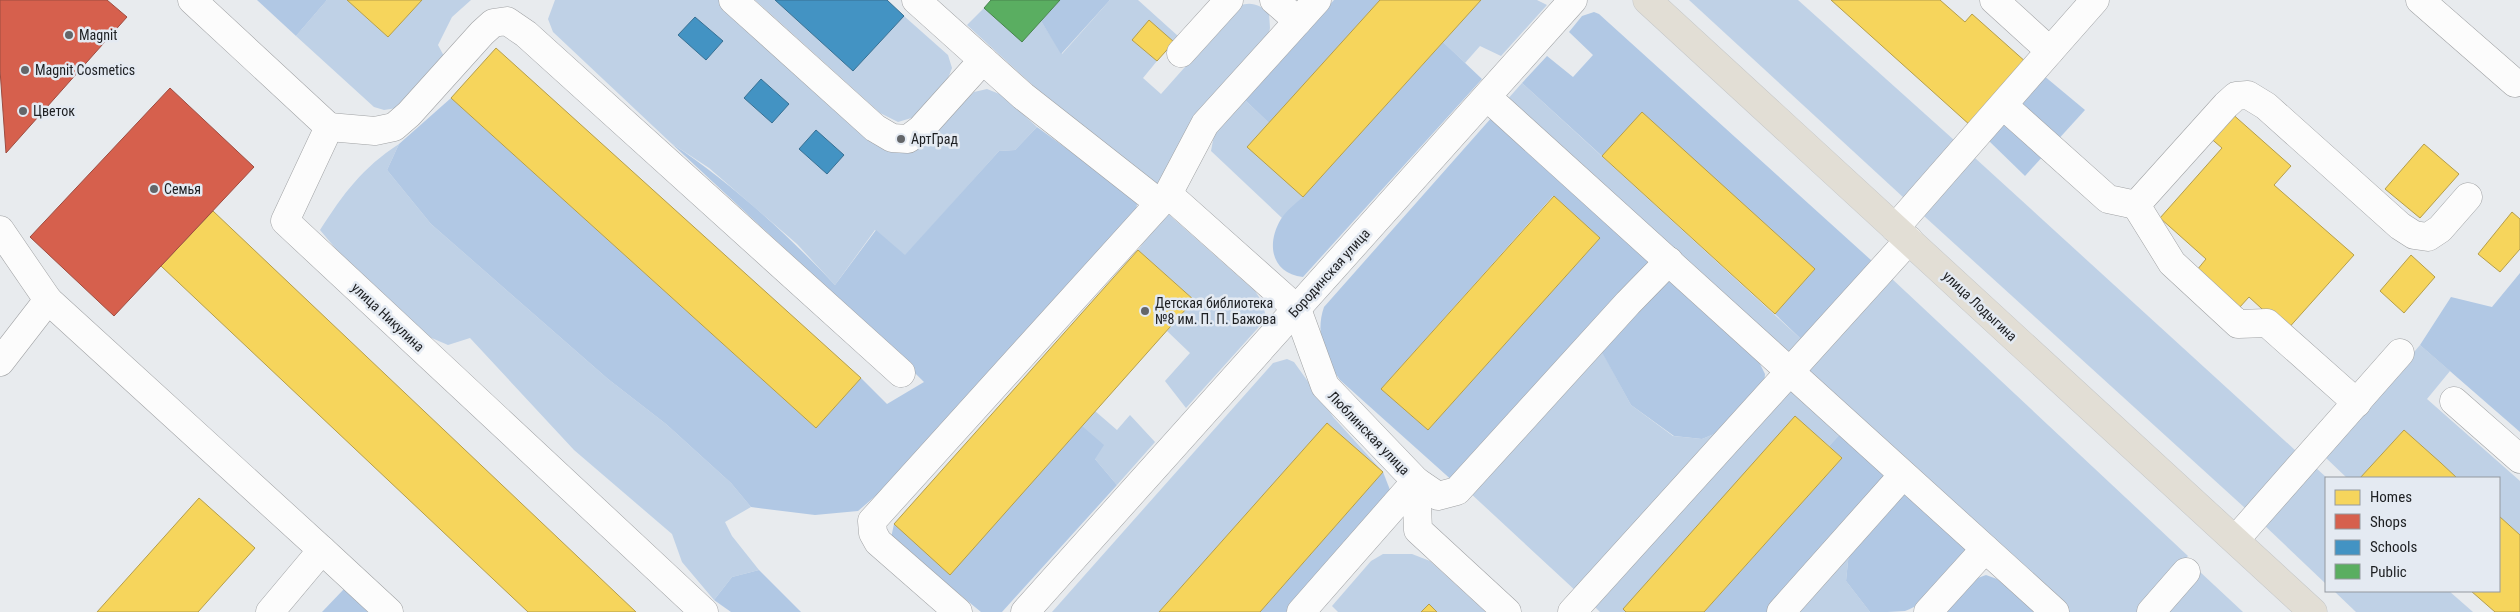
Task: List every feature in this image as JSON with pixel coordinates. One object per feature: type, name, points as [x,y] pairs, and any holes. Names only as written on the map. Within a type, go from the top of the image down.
[{"type":"main road","name":"улица Лодыгина","points":[[1647,0],[2314,612]]},
{"type":"street","points":[[192,0],[329,127],[375,131],[394,127],[482,33],[493,23],[507,21],[526,34],[901,373]]},
{"type":"street","points":[[734,0],[875,128],[892,138],[908,139],[921,129],[983,60]]},
{"type":"street","points":[[916,0],[1023,96],[1163,198],[1296,309]]},
{"type":"street","points":[[1181,53],[1229,0]]},
{"type":"street","points":[[1274,0],[1298,21]]},
{"type":"street","points":[[958,612],[878,542],[873,532],[872,521],[1163,198],[1205,124],[1317,0]]},
{"type":"street","name":"Бородинская улица","points":[[1025,612],[1573,0]]},
{"type":"street","points":[[1994,0],[2050,51]]},
{"type":"street","points":[[1572,612],[1790,371],[2004,106],[2095,0]]},
{"type":"street","points":[[2420,0],[2516,83]]},
{"type":"street","points":[[2136,205],[2226,105],[2236,96],[2248,95],[2266,106],[2400,226],[2414,236],[2428,237],[2440,229],[2468,197]]},
{"type":"street","points":[[1487,96],[2055,612]]},
{"type":"street","points":[[2004,106],[2108,200],[2136,205],[2172,263],[2238,324],[2267,323],[2356,404]]},
{"type":"street","name":"улица Никулина","points":[[329,127],[285,221],[704,612]]},
{"type":"street","points":[[0,230],[48,300],[389,612]]},
{"type":"street","points":[[1300,612],[1416,482],[1438,496],[1457,491],[1628,303],[1669,261]]},
{"type":"street","points":[[0,362],[48,300]]},
{"type":"street","name":"Люблинская улица","points":[[1296,309],[1325,386],[1416,482],[1418,530],[1507,612]]},
{"type":"street","points":[[2236,539],[2400,352]]},
{"type":"street","points":[[2454,401],[2520,459]]},
{"type":"street","points":[[1781,612],[1904,475]]},
{"type":"street","points":[[1928,612],[1985,549]]},
{"type":"street","points":[[270,612],[322,550]]},
{"type":"street","points":[[2151,612],[2186,572]]},
{"type":"shaded area","points":[[257,0],[327,0],[296,36]]},
{"type":"shaded area","points":[[327,0],[347,0],[388,37],[422,0],[471,0],[452,17],[438,45],[445,58],[397,108],[384,110],[374,107],[296,36]]},
{"type":"shaded area","points":[[555,0],[724,0],[886,142],[926,139],[974,92],[987,89],[1002,95],[1037,127],[1015,150],[999,151],[905,256],[875,230],[835,285],[797,244],[709,168],[671,143],[553,32],[548,19]]},
{"type":"shaded area","points":[[755,0],[775,0],[853,71],[904,16],[948,55],[952,68],[945,86],[918,116],[898,122],[880,113]]},
{"type":"shaded area","points":[[1060,0],[1110,0],[1061,54],[1041,21]]},
{"type":"shaded area","points":[[1110,0],[1138,0],[1178,36],[1174,42],[1132,40],[1157,61],[1143,78],[1161,94],[1239,6],[1255,5],[1269,13],[1270,28],[1268,37],[1189,125],[1160,184],[1155,184],[1063,113],[967,25],[984,8],[1022,42],[1041,21],[1062,54]]},
{"type":"shaded area","points":[[1334,0],[1380,0],[1269,123],[1244,99]]},
{"type":"shaded area","points":[[1481,0],[1537,0],[1547,5],[1501,56],[1480,46],[1465,63],[1443,42]]},
{"type":"shaded area","points":[[1689,0],[1798,0],[1954,140],[1904,198]]},
{"type":"shaded area","points":[[1594,12],[1599,14],[1872,261],[1801,339],[1775,314],[1815,269],[1642,113],[1602,156],[1522,83],[1547,56],[1573,77],[1593,55],[1569,32],[1582,16]]},
{"type":"shaded area","points":[[1443,42],[1482,79],[1303,277],[1284,270],[1274,256],[1273,247],[1276,229],[1281,219]]},
{"type":"shaded area","points":[[2043,75],[2085,110],[2025,176],[1988,140]]},
{"type":"shaded area","points":[[1522,83],[1801,339],[1786,355],[1506,101]]},
{"type":"shaded area","points":[[451,98],[816,428],[861,378],[887,404],[924,382],[854,313],[671,143],[757,209],[835,285],[876,230],[905,255],[999,151],[1015,150],[1037,127],[1125,191],[1137,204],[1136,212],[900,475],[858,511],[815,515],[751,507],[731,483],[666,424],[608,379],[431,224],[387,170],[399,144]]},
{"type":"shaded area","points":[[1244,99],[1269,123],[1303,197],[1282,218],[1211,151],[1214,135]]},
{"type":"shaded area","points":[[1493,116],[1754,352],[1765,374],[1764,386],[1724,430],[1702,439],[1674,436],[1631,405],[1599,347],[1455,483],[1340,380],[1334,372],[1329,363],[1321,336],[1320,326],[1324,307]],"holes":[[[1553,196],[1600,238],[1428,430],[1381,389]]]},
{"type":"shaded area","points":[[399,144],[387,170],[431,224],[608,379],[666,424],[731,483],[751,507],[725,522],[732,536],[759,570],[732,577],[714,600],[682,562],[672,534],[574,450],[470,338],[448,345],[427,336],[362,280],[320,230],[337,204],[364,172],[374,162]]},
{"type":"shaded area","points":[[1975,158],[2296,451],[2245,508],[1924,216]]},
{"type":"shaded area","points":[[1166,212],[1255,291],[1263,303],[1266,319],[1186,408],[1165,381],[1190,353],[1167,331],[1194,300],[1138,250]]},
{"type":"shaded area","points":[[2520,273],[2520,432],[2420,345],[2451,297],[2492,307]]},
{"type":"shaded area","points":[[1890,277],[2188,556],[2137,612],[2067,612],[1804,370]]},
{"type":"shaded area","points":[[2420,345],[2450,371],[2427,399],[2520,481],[2520,535],[2500,517],[2500,477],[2456,477],[2404,430],[2361,477],[2346,477],[2325,457]]},
{"type":"shaded area","points":[[1599,346],[1631,405],[1673,436],[1702,439],[1724,430],[1577,592],[1468,491]]},
{"type":"shaded area","points":[[1287,359],[1294,362],[1334,418],[1383,472],[1327,423],[1159,612],[1052,612],[1273,363]]},
{"type":"shaded area","points":[[1790,388],[1843,431],[1829,446],[1795,417],[1623,609],[1626,612],[1600,612],[1591,603]]},
{"type":"shaded area","points":[[1095,411],[1117,430],[1130,415],[1155,442],[1117,485],[1095,459],[1082,426]]},
{"type":"shaded area","points":[[1082,426],[1104,445],[1095,459],[1117,485],[1002,612],[981,612],[891,538],[894,524],[950,574]]},
{"type":"shaded area","points":[[1843,431],[1892,475],[1770,612],[1704,612],[1842,458],[1829,446]]},
{"type":"shaded area","points":[[2315,467],[2326,477],[2325,583],[2264,525]]},
{"type":"shaded area","points":[[1383,472],[1392,495],[1286,612],[1260,612]]},
{"type":"shaded area","points":[[1905,488],[1957,534],[1967,551],[1931,594],[1914,607],[1905,611],[1870,612],[1846,581],[1849,551]]},
{"type":"shaded area","points":[[1849,551],[1846,581],[1870,612],[1794,612]]},
{"type":"shaded area","points":[[1383,554],[1412,554],[1430,561],[1486,612],[1338,612],[1332,606],[1371,561]]},
{"type":"shaded area","points":[[759,570],[801,612],[731,612],[714,600],[732,577]]},
{"type":"shaded area","points":[[2199,571],[2243,612],[2163,612]]},
{"type":"shaded area","points":[[1986,575],[1997,579],[2038,612],[1943,612],[1975,579]]},
{"type":"shaded area","points":[[344,589],[369,612],[322,612]]},
{"type":"shaded area","points":[[2335,592],[2450,592],[2473,612],[2356,612]]},
{"type":"building: Homes","points":[[347,0],[422,0],[388,37]]},
{"type":"building: Homes","points":[[1380,0],[1481,0],[1303,197],[1247,147]]},
{"type":"building: Homes","points":[[1831,0],[1940,0],[1965,22],[1972,14],[2027,63],[1971,126]]},
{"type":"building: Homes","points":[[1149,20],[1174,42],[1157,61],[1132,40]]},
{"type":"building: Homes","points":[[496,48],[861,378],[816,428],[451,98]]},
{"type":"building: Homes","points":[[2229,111],[2291,166],[2274,185],[2354,255],[2286,331],[2249,297],[2239,308],[2197,270],[2206,259],[2160,218],[2222,148],[2208,136]]},
{"type":"building: Homes","points":[[1642,112],[1815,269],[1775,314],[1602,156]]},
{"type":"building: Homes","points":[[2424,144],[2459,174],[2420,218],[2385,189]]},
{"type":"building: Homes","points":[[1554,196],[1600,238],[1428,430],[1381,389]]},
{"type":"building: Homes","points":[[213,211],[636,612],[528,612],[161,266]]},
{"type":"building: Homes","points":[[2512,212],[2520,219],[2520,249],[2500,272],[2478,254]]},
{"type":"building: Homes","points":[[1138,250],[1194,300],[950,575],[894,524]]},
{"type":"building: Homes","points":[[2411,255],[2435,277],[2404,313],[2380,291]]},
{"type":"building: Homes","points":[[1795,416],[1842,458],[1704,612],[1626,612],[1623,609]]},
{"type":"building: Homes","points":[[1327,423],[1383,472],[1260,612],[1159,612]]},
{"type":"building: Homes","points":[[2404,430],[2456,477],[2361,477]]},
{"type":"building: Homes","points":[[199,498],[255,548],[198,612],[97,612]]},
{"type":"building: Homes","points":[[2500,517],[2520,535],[2520,612],[2495,612],[2472,592],[2500,592]]},
{"type":"building: Homes","points":[[1429,604],[1437,612],[1421,612]]},
{"type":"building: Shops","name":"Цветок","points":[[0,0],[107,0],[127,17],[6,153],[0,70]]},
{"type":"building: Shops","name":"Семья","points":[[170,88],[254,167],[114,316],[30,237]]},
{"type":"building: Schools","points":[[775,0],[887,0],[904,16],[853,71]]},
{"type":"building: Schools","points":[[695,17],[723,41],[706,60],[678,35]]},
{"type":"building: Schools","points":[[761,79],[789,104],[772,123],[744,98]]},
{"type":"building: Schools","points":[[816,130],[844,155],[827,174],[799,149]]},
{"type":"building: Public","points":[[991,0],[1060,0],[1022,42],[984,8]]},
{"type":"place","name":"Magnit","points":[[69,35]]},
{"type":"place","name":"Magnit Cosmetics","points":[[25,70]]},
{"type":"place","name":"Цветок","points":[[23,111]]},
{"type":"place","name":"АртГрад","points":[[901,139]]},
{"type":"place","name":"Семья","points":[[154,189]]},
{"type":"place","name":"Детская библиотека №8 им. П. П. Бажова","points":[[1145,311]]}]
